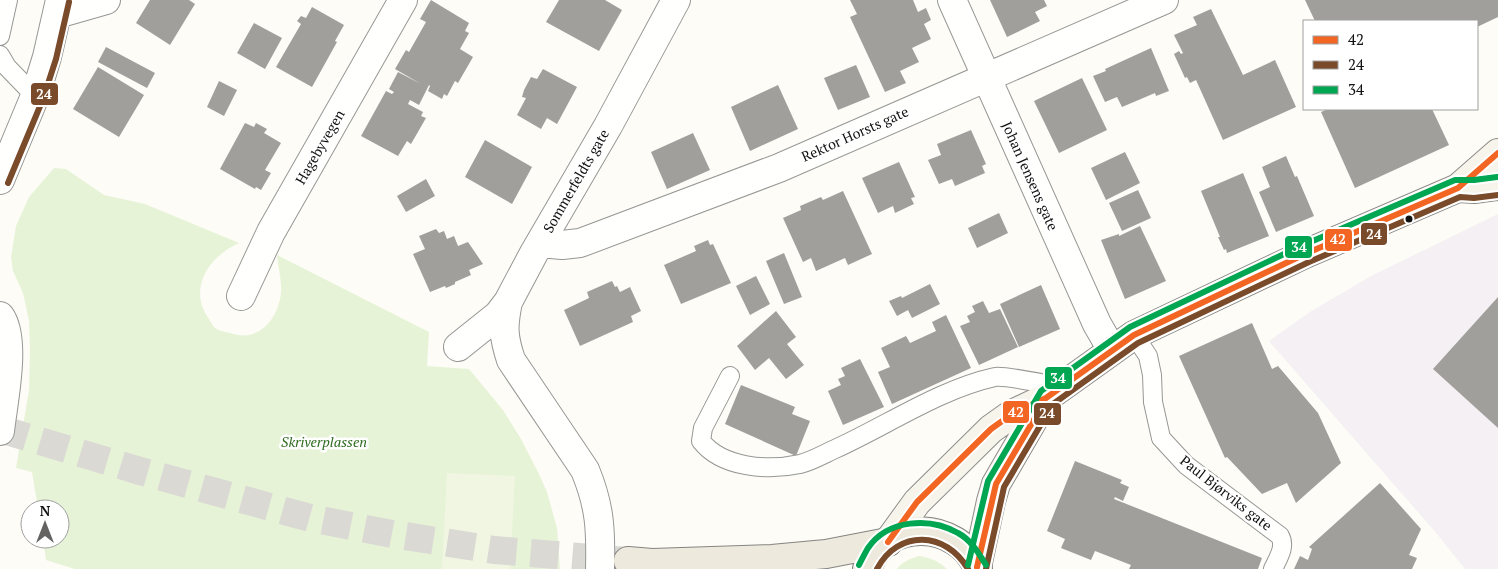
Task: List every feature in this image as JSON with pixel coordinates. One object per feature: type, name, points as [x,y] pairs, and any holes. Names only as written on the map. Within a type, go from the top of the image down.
[{"type":"main road","points":[[867,569],[877,552],[888,542],[907,532],[928,531],[938,533],[958,542],[966,549],[978,568]]},
{"type":"main road","points":[[651,564],[772,559],[826,554],[888,542]]},
{"type":"street","points":[[0,180],[35,96],[59,7],[106,0]]},
{"type":"street","name":"Hagebyvegen","points":[[241,296],[271,232],[403,0]]},
{"type":"street","name":"Sommerfeldts gate","points":[[458,347],[498,315],[508,302],[608,126],[676,0]]},
{"type":"street","name":"Johan Jensens gate","points":[[952,0],[1097,324],[1112,350]]},
{"type":"street","name":"Rektor Horsts gate","points":[[540,243],[562,245],[580,243],[779,168],[1164,0]]},
{"type":"street","points":[[888,542],[917,502],[991,429],[1012,414],[1054,393],[1134,335],[1305,254],[1458,188],[1498,153]]},
{"type":"street","points":[[1458,188],[1474,189],[1498,186]]},
{"type":"street","points":[[508,302],[504,320],[505,340],[511,360],[585,470],[593,490],[598,509],[601,543],[600,569]]},
{"type":"street","points":[[0,316],[8,335],[9,351],[0,431]]},
{"type":"street","points":[[978,568],[996,484],[1054,393]]},
{"type":"lane","points":[[0,36],[8,0]]},
{"type":"lane","points":[[0,55],[7,67],[35,96]]},
{"type":"lane","name":"Paul Bjørviks gate","points":[[1134,335],[1148,356],[1152,375],[1153,402],[1161,438],[1186,465],[1280,536],[1283,541],[1283,547],[1273,569]]},
{"type":"lane","points":[[730,376],[702,428],[701,441],[707,449],[740,464],[770,467],[800,464],[851,442],[961,386],[997,377],[1054,393]]},
{"type":"shaded area","points":[[1498,214],[1498,569],[1465,569],[1437,534],[1269,341],[1310,312],[1371,276]]},
{"type":"green space","name":"Skriverplassen","points":[[54,168],[66,169],[104,195],[145,204],[239,243],[219,256],[204,275],[201,285],[200,296],[203,308],[218,330],[249,335],[258,332],[271,320],[276,312],[281,293],[277,255],[429,332],[427,366],[469,369],[503,410],[521,439],[547,492],[557,528],[560,569],[75,569],[46,560],[44,549],[70,549],[70,499],[36,499],[32,472],[16,468],[29,390],[30,351],[29,321],[23,293],[13,271],[11,257],[16,226],[29,197]]},
{"type":"green space","points":[[447,473],[515,476],[510,569],[442,569]]},
{"type":"green space","points":[[919,556],[934,560],[947,569],[897,569],[904,562]]},
{"type":"building","points":[[150,0],[189,0],[195,4],[170,45],[136,23]]},
{"type":"building","points":[[431,0],[469,23],[465,31],[469,33],[460,49],[473,57],[458,83],[455,81],[447,96],[444,94],[442,99],[428,91],[429,85],[419,105],[410,100],[408,104],[423,112],[421,116],[426,118],[411,144],[407,141],[398,156],[361,136],[386,91],[392,94],[394,92],[389,89],[398,72],[421,84],[395,69],[406,50],[409,52],[426,22],[420,19]]},
{"type":"building","points":[[559,0],[605,0],[622,10],[599,51],[546,22]]},
{"type":"building","points":[[850,0],[913,0],[918,12],[926,8],[931,20],[924,24],[931,39],[912,48],[919,62],[900,71],[906,83],[885,92],[850,17],[857,14]]},
{"type":"building","points":[[990,0],[1044,0],[1047,6],[1035,12],[1040,21],[1007,37]]},
{"type":"building","points":[[1305,0],[1498,0],[1498,17],[1478,27],[1478,20],[1315,20]]},
{"type":"building","points":[[312,7],[344,25],[335,41],[337,42],[312,87],[276,67],[301,24],[297,21],[301,16],[306,18]]},
{"type":"building","points":[[1211,9],[1243,75],[1275,60],[1296,107],[1223,140],[1196,80],[1190,83],[1187,77],[1185,78],[1174,54],[1179,51],[1181,54],[1183,53],[1174,35],[1197,25],[1193,17]]},
{"type":"building","points":[[254,23],[282,38],[265,69],[237,53]]},
{"type":"building","points":[[106,47],[155,73],[147,88],[98,62]]},
{"type":"building","points":[[1151,48],[1169,91],[1156,96],[1155,93],[1122,107],[1117,97],[1105,102],[1093,76]]},
{"type":"building","points":[[856,65],[870,97],[838,110],[824,78]]},
{"type":"building","points":[[98,67],[144,95],[119,137],[73,109]]},
{"type":"building","points":[[543,69],[577,87],[557,124],[547,118],[541,129],[517,115],[526,98],[522,97],[531,77],[537,79]]},
{"type":"building","points":[[1082,78],[1107,130],[1059,153],[1034,101]]},
{"type":"building","points":[[219,81],[237,90],[224,116],[207,107]]},
{"type":"building","points":[[778,85],[798,129],[750,151],[731,107]]},
{"type":"building","points":[[1326,110],[1432,110],[1449,145],[1355,188],[1321,112]]},
{"type":"building","points":[[245,123],[254,127],[256,123],[267,129],[264,133],[281,143],[265,170],[271,173],[261,190],[256,187],[255,189],[220,169]]},
{"type":"building","points":[[971,130],[986,164],[982,166],[985,173],[955,186],[952,179],[939,184],[928,160],[941,155],[937,144]]},
{"type":"building","points":[[693,133],[710,170],[667,189],[651,152]]},
{"type":"building","points":[[485,140],[532,167],[512,204],[465,177]]},
{"type":"building","points":[[1125,152],[1140,183],[1106,200],[1091,168]]},
{"type":"building","points":[[1286,156],[1295,177],[1297,176],[1314,216],[1276,232],[1259,192],[1270,187],[1262,167]]},
{"type":"building","points":[[899,162],[915,197],[911,198],[914,204],[895,213],[893,206],[878,213],[862,178]]},
{"type":"building","points":[[1243,173],[1269,236],[1227,253],[1218,237],[1220,237],[1201,191]]},
{"type":"building","points":[[426,179],[435,196],[406,212],[397,196]]},
{"type":"building","points":[[1138,190],[1151,218],[1122,231],[1109,203]]},
{"type":"building","points":[[843,191],[872,254],[848,265],[845,258],[816,271],[811,258],[803,262],[783,218],[801,210],[800,206],[821,197],[823,200]]},
{"type":"building","points":[[999,213],[1008,233],[977,248],[968,228]]},
{"type":"building","points":[[1140,226],[1166,281],[1125,299],[1101,240],[1119,234],[1119,236]]},
{"type":"building","points":[[436,229],[439,233],[444,231],[447,239],[454,236],[458,246],[468,242],[483,264],[469,270],[471,275],[455,282],[455,284],[430,292],[413,254],[425,249],[419,236]]},
{"type":"building","points":[[708,240],[710,245],[713,244],[731,283],[681,304],[664,265],[696,251],[694,246]]},
{"type":"building","points":[[784,253],[802,297],[784,304],[766,261]]},
{"type":"building","points":[[756,276],[770,304],[750,315],[736,286]]},
{"type":"building","points":[[612,281],[620,292],[630,287],[641,311],[631,316],[633,322],[580,346],[564,310],[589,298],[587,292]]},
{"type":"building","points":[[930,284],[940,304],[912,318],[908,310],[897,316],[889,301],[901,296],[902,298]]},
{"type":"building","points":[[1041,285],[1060,329],[1019,347],[1000,304]]},
{"type":"building","points":[[1498,297],[1498,428],[1433,369]]},
{"type":"building","points":[[983,301],[989,313],[1000,309],[1018,347],[979,365],[960,326],[970,322],[967,316],[975,312],[972,306]]},
{"type":"building","points":[[776,311],[796,337],[787,344],[804,365],[786,379],[769,358],[755,370],[737,346]]},
{"type":"building","points":[[946,315],[971,368],[892,404],[878,372],[890,367],[881,348],[906,336],[910,343],[936,331],[932,322]]},
{"type":"building","points":[[1252,323],[1272,369],[1278,366],[1318,413],[1341,463],[1296,503],[1287,483],[1262,494],[1227,457],[1225,458],[1179,356]]},
{"type":"building","points":[[860,359],[884,407],[843,425],[828,391],[841,385],[838,379],[845,376],[841,368]]},
{"type":"building","points":[[741,385],[795,407],[792,414],[810,421],[796,456],[725,424]]},
{"type":"building","points":[[1075,461],[1122,480],[1120,483],[1129,487],[1123,501],[1115,497],[1114,499],[1262,558],[1258,569],[1129,569],[1131,565],[1095,551],[1091,560],[1061,548],[1065,539],[1047,531]]},
{"type":"building","points":[[1380,483],[1421,529],[1409,555],[1417,558],[1412,569],[1294,569],[1300,556],[1308,560],[1312,549],[1309,547]]},
{"type":"tunnel","points":[[0,429],[140,471],[310,518],[392,534],[494,550],[628,561]]},
{"type":"transit line","name":"24","points":[[8,183],[43,99],[56,59],[69,2]]},
{"type":"transit line","name":"42","points":[[888,542],[917,502],[991,429],[1012,414],[1046,398],[1134,335],[1305,254],[1458,188],[1498,153]]},
{"type":"transit line","name":"34","points":[[968,565],[988,481],[1041,391],[1130,327],[1301,246],[1455,180],[1497,177]]},
{"type":"transit line","name":"24","points":[[986,569],[1004,487],[1053,404],[1138,343],[1309,262],[1460,197],[1474,198],[1498,195]]},
{"type":"transit line","name":"42","points":[[977,567],[996,484],[1039,411]]},
{"type":"transit line","name":"34","points":[[859,565],[876,538],[898,526],[922,523],[947,528],[963,536],[974,547],[986,565]]},
{"type":"transit line","name":"24","points":[[877,569],[886,556],[897,547],[909,541],[922,540],[935,542],[947,547],[959,556],[968,569]]}]
